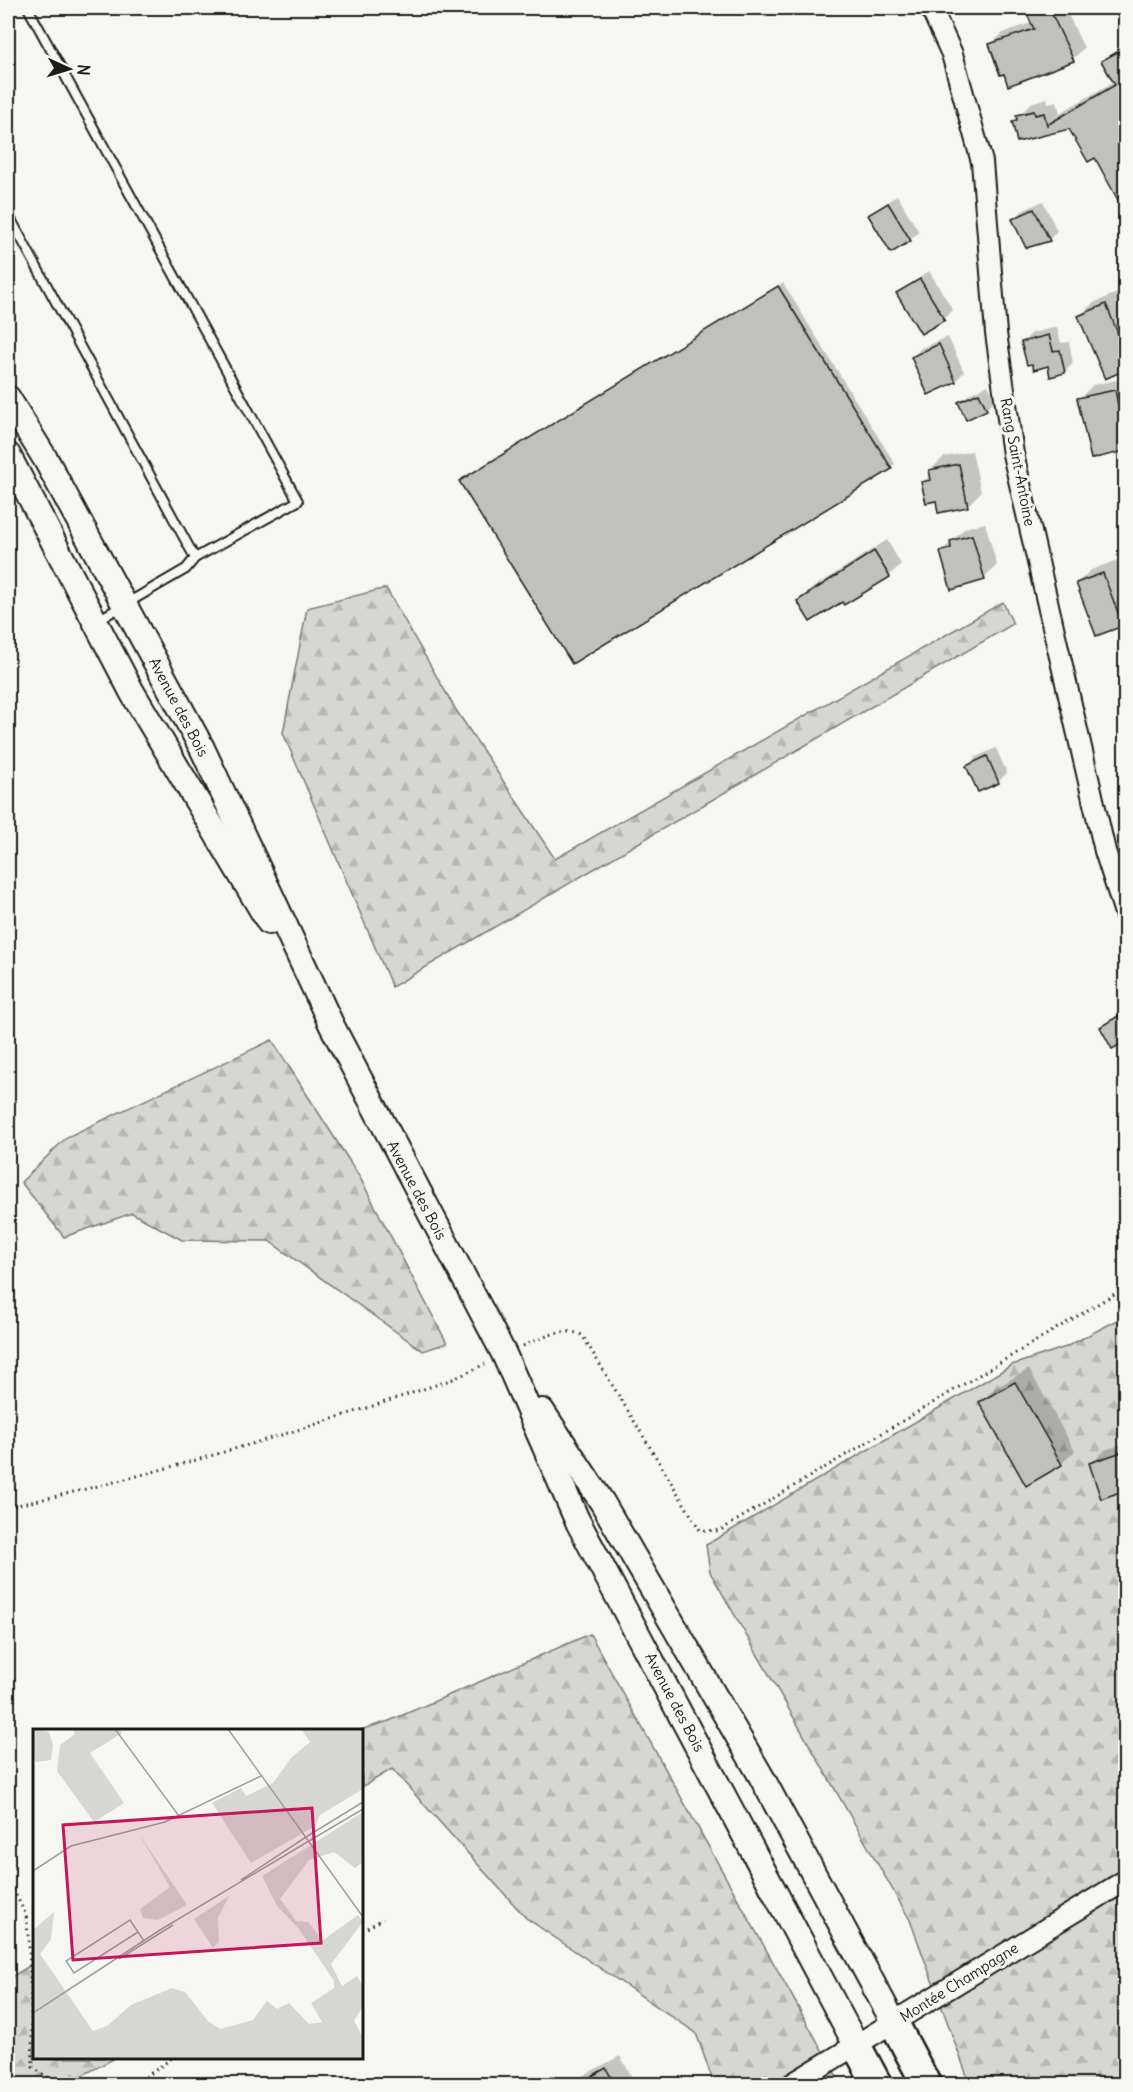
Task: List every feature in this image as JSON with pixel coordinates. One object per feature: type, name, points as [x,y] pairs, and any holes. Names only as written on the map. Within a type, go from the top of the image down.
[{"type":"highway","points":[[894,2023],[926,2085]]},
{"type":"highway","points":[[856,2045],[877,2085]]},
{"type":"main road","name":"Avenue des Bois","points":[[8,398],[46,460],[202,748],[332,1026],[504,1354],[577,1520],[856,2045]]},
{"type":"main road","name":"Avenue des Bois","points":[[8,455],[94,622],[173,763],[332,1026]]},
{"type":"main road","name":"Avenue des Bois","points":[[504,1354],[614,1522],[784,1817],[894,2023]]},
{"type":"street","name":"Rang Saint-Antoine","points":[[931,8],[952,54],[982,162],[996,333],[1013,454],[1105,851],[1125,916]]},
{"type":"street","name":"Montée Champagne","points":[[792,2085],[1125,1880]]},
{"type":"lane","points":[[28,8],[298,501],[195,558],[186,569],[94,622]]},
{"type":"lane","points":[[8,214],[195,558]]},
{"type":"path","points":[[8,1507],[108,1485],[267,1441],[456,1378],[504,1354],[561,1331],[572,1330],[582,1335],[700,1530],[719,1531],[1125,1287]]},
{"type":"path","points":[[8,1879],[26,1915],[33,2067],[46,2077],[75,2085]]},
{"type":"path","points":[[363,1930],[382,1919]]},
{"type":"path","points":[[136,2085],[171,2059]]},
{"type":"green space","points":[[386,588],[456,710],[555,859],[1003,602],[1013,624],[392,987],[283,733],[307,608]]},
{"type":"green space","points":[[272,1040],[359,1176],[447,1343],[423,1351],[269,1241],[182,1240],[132,1213],[64,1237],[21,1182],[67,1137]]},
{"type":"green space","points":[[1125,1316],[1125,2084],[970,2084],[910,1920],[710,1572],[706,1545],[1012,1365],[1066,1347]]},
{"type":"green space","points":[[590,1634],[841,2084],[714,2084],[696,2033],[526,1918],[392,1769],[363,1786],[363,1729],[389,1721]]},
{"type":"green space","points":[[33,1964],[33,2059],[113,2059],[66,2084],[8,2084],[8,1979]]},
{"type":"building","points":[[1024,8],[1049,8],[1074,61],[1008,86],[1004,74],[1000,75],[989,44],[1034,29]]},
{"type":"building","points":[[1121,50],[1125,58],[1125,213],[1095,158],[1088,162],[1069,129],[1017,142],[1012,121],[1017,120],[1016,115],[1034,111],[1035,115],[1044,113],[1047,125],[1115,85],[1101,61]]},
{"type":"building","points":[[888,203],[911,241],[891,253],[868,215]]},
{"type":"building","points":[[1034,209],[1050,241],[1026,248],[1012,219]]},
{"type":"building","points":[[920,279],[945,320],[921,334],[896,293]]},
{"type":"building","points":[[778,286],[892,469],[572,664],[459,481]]},
{"type":"building","points":[[1106,304],[1125,351],[1125,370],[1105,379],[1078,316]]},
{"type":"building","points":[[1049,335],[1053,351],[1060,350],[1065,373],[1050,377],[1048,366],[1034,370],[1032,364],[1027,365],[1021,342]]},
{"type":"building","points":[[939,344],[956,382],[928,395],[911,357]]},
{"type":"building","points":[[1115,390],[1125,438],[1125,451],[1091,459],[1077,398]]},
{"type":"building","points":[[979,393],[987,410],[966,420],[958,402]]},
{"type":"building","points":[[959,464],[968,507],[938,513],[936,501],[926,503],[921,482],[931,480],[929,470]]},
{"type":"building","points":[[972,535],[985,580],[951,590],[940,552],[951,548],[950,541]]},
{"type":"building","points":[[874,551],[890,577],[844,605],[842,602],[810,622],[797,601]]},
{"type":"building","points":[[1103,573],[1123,626],[1096,636],[1076,583]]},
{"type":"building","points":[[987,756],[999,783],[978,792],[966,766]]},
{"type":"building","points":[[1120,1015],[1125,1024],[1125,1042],[1112,1049],[1100,1027]]},
{"type":"building","points":[[1015,1382],[1062,1465],[1026,1486],[979,1402]]},
{"type":"building","points":[[1125,1451],[1125,1490],[1101,1499],[1089,1463]]},
{"type":"building","points":[[606,2068],[615,2085],[576,2085]]}]
